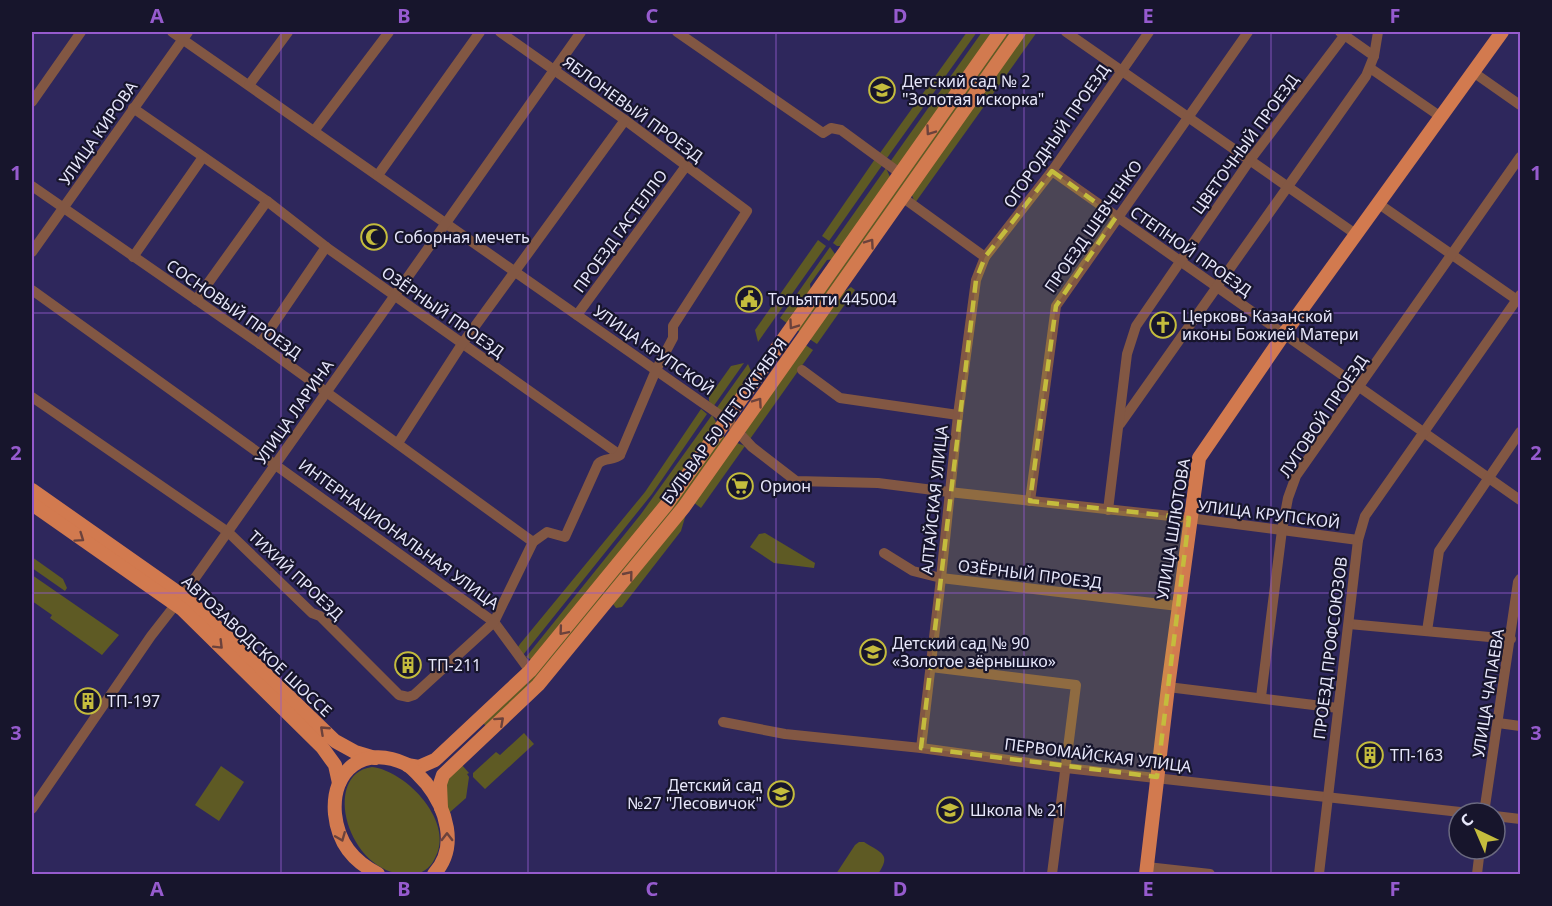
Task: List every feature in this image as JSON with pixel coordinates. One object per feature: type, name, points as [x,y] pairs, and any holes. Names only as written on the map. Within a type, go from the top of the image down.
[{"type":"main road","name":"БУЛЬВАР 50 ЛЕТ ОКТЯБРЯ","points":[[407,765],[419,766],[435,760],[530,670],[667,504],[1000,32]]},
{"type":"main road","name":"БУЛЬВАР 50 ЛЕТ ОКТЯБРЯ","points":[[441,808],[440,784],[443,775],[538,685],[684,507],[1019,32]]},
{"type":"main road","name":"УЛИЦА ШЛЮТОВА","points":[[1147,871],[1196,466],[1203,450],[1284,334],[1502,32]]},
{"type":"main road","name":"АВТОЗАВОДСКОЕ ШОССЕ","points":[[32,490],[180,600],[335,741],[355,752],[407,765]]},
{"type":"main road","name":"АВТОЗАВОДСКОЕ ШОССЕ","points":[[32,504],[180,600],[322,747],[335,765],[339,783]]},
{"type":"main road","points":[[375,758],[360,760],[344,773],[336,790],[335,808],[336,826],[349,854],[378,874]]},
{"type":"main road","points":[[407,765],[432,791],[441,808],[448,830],[447,848],[440,871]]},
{"type":"street","points":[[32,102],[81,32]]},
{"type":"street","name":"УЛИЦА КРУПСКОЙ","points":[[172,32],[186,35],[249,85],[727,420],[752,447],[796,481],[878,483],[1189,518],[1358,540]]},
{"type":"street","points":[[249,85],[288,32]]},
{"type":"street","points":[[314,131],[389,32]]},
{"type":"street","points":[[378,175],[480,32]]},
{"type":"street","name":"ЯБЛОНЕВЫЙ ПРОЕЗД","points":[[500,32],[625,120],[747,211],[673,327],[673,338],[656,370]]},
{"type":"street","name":"УЛИЦА ЛАРИНА","points":[[32,808],[151,636],[180,600],[581,32]]},
{"type":"street","points":[[677,32],[823,133],[831,128],[841,130],[901,174]]},
{"type":"street","points":[[1066,32],[1357,235]]},
{"type":"street","name":"ОГОРОДНЫЙ ПРОЕЗД","points":[[986,257],[1052,171],[1149,32]]},
{"type":"street","name":"ПРОЕЗД ШЕВЧЕНКО","points":[[1030,501],[1056,306],[1116,217],[1248,32]]},
{"type":"street","points":[[1118,427],[1289,187],[1370,68],[1378,32]]},
{"type":"street","points":[[1342,34],[1374,56]]},
{"type":"street","name":"ЦВЕТОЧНЫЙ ПРОЕЗД","points":[[1108,510],[1127,354],[1136,326],[1250,160],[1342,34]]},
{"type":"street","name":"УЛИЦА КИРОВА","points":[[32,252],[186,35]]},
{"type":"street","points":[[1370,68],[1441,117]]},
{"type":"street","points":[[1473,72],[1521,105]]},
{"type":"street","name":"ОЗЁРНЫЙ ПРОЕЗД","points":[[134,108],[267,201],[394,296],[620,455]]},
{"type":"street","points":[[398,443],[462,344],[514,270],[625,120]]},
{"type":"street","points":[[133,257],[203,157]]},
{"type":"street","name":"ЛУГОВОЙ ПРОЕЗД","points":[[1261,697],[1282,530],[1288,498],[1296,476],[1521,157]]},
{"type":"street","name":"ПРОЕЗД ГАСТЕЛЛО","points":[[577,315],[686,166]]},
{"type":"street","name":"СТЕПНОЙ ПРОЕЗД","points":[[1052,171],[1521,500]]},
{"type":"street","name":"СОСНОВЫЙ ПРОЕЗД","points":[[32,186],[260,344],[533,542]]},
{"type":"street","points":[[902,197],[986,257]]},
{"type":"street","points":[[196,300],[267,201]]},
{"type":"street","points":[[1379,204],[1519,299]]},
{"type":"street","points":[[260,344],[326,247]]},
{"type":"street","name":"АЛТАЙСКАЯ УЛИЦА","points":[[921,748],[942,578],[958,415],[976,280],[986,257]]},
{"type":"street","name":"ИНТЕРНАЦИОНАЛЬНАЯ УЛИЦА","points":[[32,290],[494,622],[530,670]]},
{"type":"street","name":"ПРОЕЗД ПРОФСОЮЗОВ","points":[[1319,874],[1358,540],[1365,516],[1519,299]]},
{"type":"street","points":[[494,622],[533,542],[547,531],[565,537],[598,464],[620,455],[656,370]]},
{"type":"street","points":[[802,370],[840,398],[958,415]]},
{"type":"street","name":"ТИХИЙ ПРОЕЗД","points":[[32,398],[228,532],[312,613],[320,616],[399,695],[414,696],[494,622]]},
{"type":"street","points":[[1427,631],[1439,550],[1521,432]]},
{"type":"street","name":"ОЗЁРНЫЙ ПРОЕЗД","points":[[884,553],[913,571],[942,578],[1178,606]]},
{"type":"street","name":"УЛИЦА ЧАПАЕВА","points":[[1486,801],[1518,582],[1521,579]]},
{"type":"street","points":[[1349,624],[1511,639]]},
{"type":"street","points":[[931,667],[1076,685],[1052,874]]},
{"type":"street","points":[[1168,687],[1338,708]]},
{"type":"street","name":"ПЕРВОМАЙСКАЯ УЛИЦА","points":[[723,722],[784,734],[1447,810]]},
{"type":"street","points":[[1498,723],[1521,726]]},
{"type":"street","points":[[1147,871],[1210,874]]},
{"type":"highlighted area","points":[[1052,171],[1116,217],[1056,306],[1030,501],[1189,518],[1157,777],[921,748],[976,280],[985,257]]},
{"type":"shaded area","points":[[967,32],[977,32],[887,158],[880,153]]},
{"type":"shaded area","points":[[982,32],[994,32],[898,168],[890,162]]},
{"type":"shaded area","points":[[1005,32],[1013,32],[801,333],[796,329]]},
{"type":"shaded area","points":[[1024,32],[1037,32],[915,203],[911,193]]},
{"type":"shaded area","points":[[875,159],[883,164],[829,241],[822,236]]},
{"type":"shaded area","points":[[886,168],[890,177],[842,246],[837,246],[833,243]]},
{"type":"shaded area","points":[[818,240],[826,246],[758,342],[755,330]]},
{"type":"shaded area","points":[[830,247],[835,254],[834,259],[827,260],[810,284],[811,292],[788,324],[780,318]]},
{"type":"shaded area","points":[[851,287],[855,290],[817,344],[808,338],[837,297]]},
{"type":"shaded area","points":[[804,344],[813,350],[750,439],[745,428]]},
{"type":"shaded area","points":[[744,363],[713,407],[709,397],[731,366]]},
{"type":"shaded area","points":[[748,364],[751,371],[744,380],[740,392],[724,412],[716,409]]},
{"type":"shaded area","points":[[701,409],[707,414],[652,494],[523,655],[518,647],[520,644],[645,492]]},
{"type":"shaded area","points":[[712,415],[717,424],[675,486],[532,660],[526,657],[641,514]]},
{"type":"shaded area","points":[[723,435],[725,438],[677,507],[537,679],[486,726],[483,723]]},
{"type":"shaded area","points":[[737,443],[745,446],[701,508],[693,502]]},
{"type":"shaded area","points":[[686,514],[681,531],[622,607],[616,608],[613,604]]},
{"type":"shaded area","points":[[765,533],[815,563],[814,568],[774,563],[750,547],[759,534]]},
{"type":"shaded area","points":[[32,557],[63,579],[67,588],[65,591],[32,568]]},
{"type":"shaded area","points":[[32,575],[119,635],[102,655],[50,618],[52,615],[32,601]]},
{"type":"shaded area","points":[[524,733],[534,744],[485,789],[473,777],[473,773],[496,752],[500,755]]},
{"type":"shaded area","points":[[461,764],[469,773],[467,774],[469,777],[466,798],[449,813],[446,807],[446,780]]},
{"type":"shaded area","points":[[221,766],[244,782],[219,821],[195,805]]},
{"type":"shaded area","points":[[372,767],[400,778],[425,802],[434,816],[439,831],[439,846],[432,863],[422,872],[412,874],[390,871],[372,861],[358,845],[348,825],[345,806],[347,788],[356,774]]},
{"type":"shaded area","points":[[864,842],[883,855],[884,862],[878,874],[836,874],[855,845]]},
{"type":"place","name":"Детский сад № 2 \"Золотая искорка\"","points":[[882,90]]},
{"type":"place","name":"Cоборная мечеть","points":[[374,237]]},
{"type":"place","name":"Тольятти 445004","points":[[749,299]]},
{"type":"place","name":"Церковь Казанской иконы Божией Матери","points":[[1163,325]]},
{"type":"place","name":"Орион","points":[[740,486]]},
{"type":"place","name":"Детский сад № 90 «Золотое зёрнышко»","points":[[873,652]]},
{"type":"place","name":"ТП-211","points":[[408,665]]},
{"type":"place","name":"ТП-197","points":[[88,701]]},
{"type":"place","name":"ТП-163","points":[[1370,755]]},
{"type":"place","name":"Детский сад №27 \"Лесовичок\"","points":[[781,794]]},
{"type":"place","name":"Школа № 21","points":[[950,810]]}]
